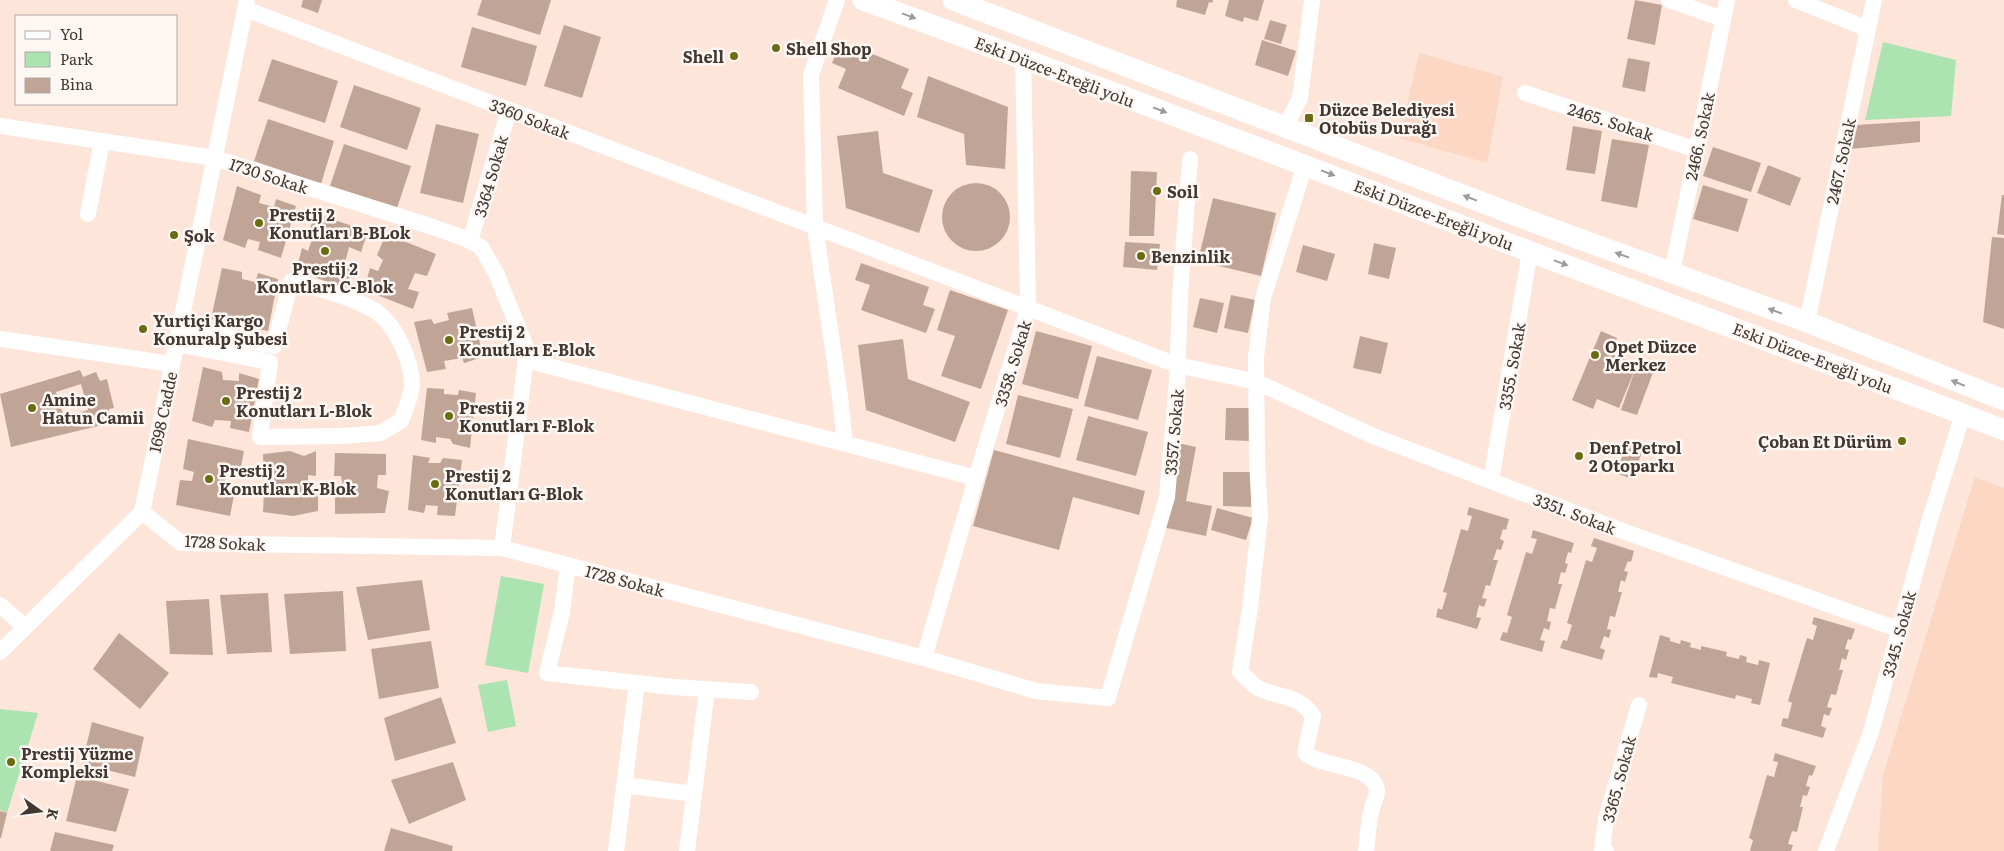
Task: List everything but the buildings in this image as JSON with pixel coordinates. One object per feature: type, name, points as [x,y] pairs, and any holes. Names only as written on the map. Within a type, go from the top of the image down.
[{"type":"main road","name":"Eski Düzce-Ereğli yolu","points":[[863,0],[1023,57],[2004,430]]},
{"type":"main road","name":"Eski Düzce-Ereğli yolu","points":[[953,0],[1541,225],[1807,322],[2004,400]]},
{"type":"street","points":[[837,0],[811,75],[815,227],[840,397],[844,444]]},
{"type":"street","points":[[1285,127],[1300,98],[1312,0]]},
{"type":"street","points":[[1669,0],[1723,19]]},
{"type":"street","name":"2466. Sokak","points":[[1672,273],[1727,0]]},
{"type":"street","points":[[1796,0],[1868,29]]},
{"type":"street","name":"2467. Sokak","points":[[1807,322],[1874,0]]},
{"type":"street","name":"3360 Sokak","points":[[246,4],[509,110],[1028,308]]},
{"type":"street","name":"1698 Cadde","points":[[142,512],[246,4]]},
{"type":"street","name":"3358. Sokak","points":[[924,658],[1028,308],[1023,57]]},
{"type":"street","name":"2465. Sokak","points":[[1525,93],[1697,150]]},
{"type":"street","name":"3364 Sokak","points":[[470,241],[509,110]]},
{"type":"street","name":"1730 Sokak","points":[[0,126],[215,158],[470,241],[481,247],[497,275],[528,350],[502,548]]},
{"type":"street","points":[[88,214],[102,142]]},
{"type":"street","name":"3357. Sokak","points":[[1108,698],[1167,497],[1178,365],[1180,296],[1190,159]]},
{"type":"street","points":[[1305,165],[1264,298],[1256,357],[1257,460],[1260,517],[1250,608],[1240,672],[1258,688],[1297,700],[1308,708],[1313,716],[1305,753],[1312,760],[1367,774],[1375,783],[1377,792],[1371,809],[1366,851]]},
{"type":"street","name":"3355. Sokak","points":[[1491,481],[1530,251]]},
{"type":"street","points":[[291,282],[297,282],[343,296],[377,312],[398,335],[407,361],[412,385],[401,421],[380,433],[343,436],[260,437],[270,362],[178,336],[274,346],[291,282]]},
{"type":"street","name":"3351. Sokak","points":[[1028,308],[1178,365],[1256,382],[1373,436],[1617,529],[1900,630]]},
{"type":"street","points":[[0,339],[172,364]]},
{"type":"street","points":[[526,360],[976,478]]},
{"type":"street","name":"3345. Sokak","points":[[1826,851],[1872,732],[1930,518],[1963,414]]},
{"type":"street","points":[[0,652],[142,512]]},
{"type":"street","name":"1728 Sokak","points":[[142,512],[181,543],[502,548],[924,658],[1036,691],[1108,698]]},
{"type":"street","points":[[568,565],[562,612],[548,673],[637,683],[751,692]]},
{"type":"street","points":[[0,606],[25,627]]},
{"type":"street","points":[[616,851],[637,683]]},
{"type":"street","points":[[687,851],[708,689]]},
{"type":"street","name":"3365. Sokak","points":[[1606,851],[1602,849],[1606,819],[1639,706]]},
{"type":"street","points":[[624,785],[694,794]]},
{"type":"shaded area","points":[[1419,53],[1503,77],[1487,163],[1399,138]]},
{"type":"shaded area","points":[[1975,477],[2004,488],[2004,851],[1878,851],[1883,775]]},
{"type":"green space","points":[[1883,42],[1956,60],[1951,116],[1865,120]]},
{"type":"green space","points":[[501,576],[544,584],[528,673],[485,665]]},
{"type":"green space","points":[[507,680],[516,726],[488,732],[478,685]]},
{"type":"green space","name":"Prestij Yüzme Kompleksi","points":[[0,709],[38,713],[7,813],[0,810]]},
{"type":"place","name":"Shell Shop","points":[[776,48]]},
{"type":"place","name":"Shell","points":[[734,56]]},
{"type":"place","name":"Düzce Belediyesi Otobüs Durağı","points":[[1309,118]]},
{"type":"place","name":"Soil","points":[[1157,191]]},
{"type":"place","name":"Prestij 2 Konutları B-BLok","points":[[259,223]]},
{"type":"place","name":"Şok","points":[[174,235]]},
{"type":"place","name":"Prestij 2 Konutları C-Blok","points":[[325,251]]},
{"type":"place","name":"Benzinlik","points":[[1141,256]]},
{"type":"place","name":"Yurtiçi Kargo Konuralp Şubesi","points":[[143,329]]},
{"type":"place","name":"Prestij 2 Konutları E-Blok","points":[[449,340]]},
{"type":"place","name":"Opet Düzce Merkez","points":[[1595,355]]},
{"type":"place","name":"Prestij 2 Konutları L-Blok","points":[[226,401]]},
{"type":"place","name":"Amine Hatun Camii","points":[[32,408]]},
{"type":"place","name":"Prestij 2 Konutları F-Blok","points":[[449,416]]},
{"type":"place","name":"Çoban Et Dürüm","points":[[1902,441]]},
{"type":"place","name":"Denf Petrol 2 Otoparkı","points":[[1579,456]]},
{"type":"place","name":"Prestij 2 Konutları K-Blok","points":[[209,479]]},
{"type":"place","name":"Prestij 2 Konutları G-Blok","points":[[435,484]]},
{"type":"place","name":"Prestij Yüzme Kompleksi","points":[[11,762]]}]
